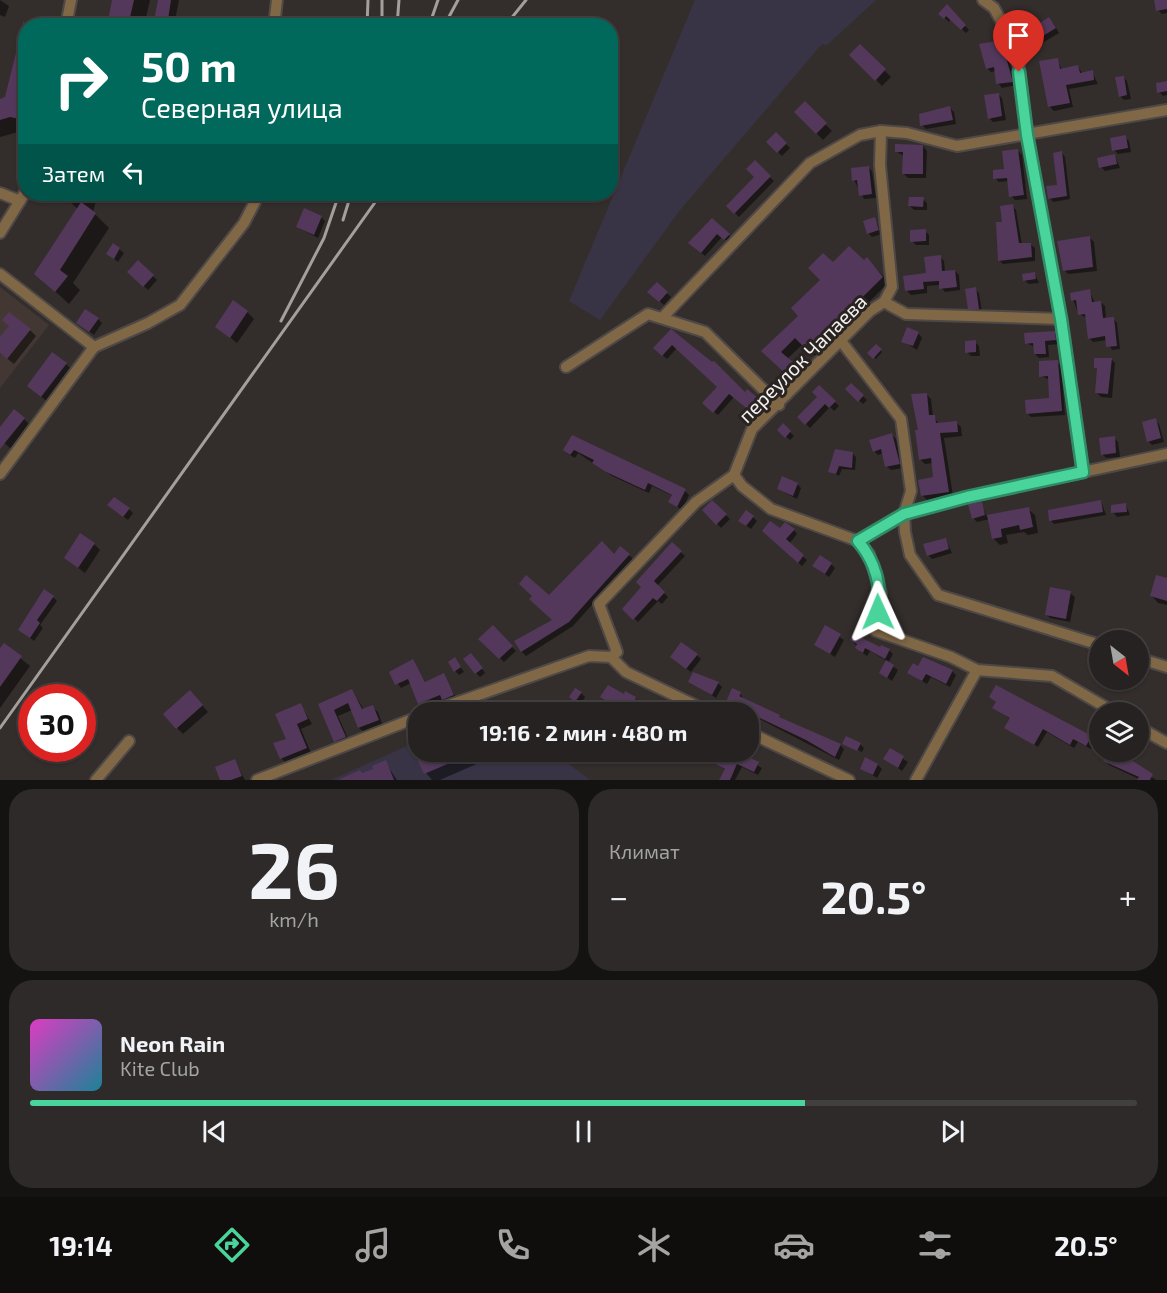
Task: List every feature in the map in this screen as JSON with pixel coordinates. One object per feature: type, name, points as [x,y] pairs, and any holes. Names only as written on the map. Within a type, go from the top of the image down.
[{"type":"street","points":[[67,18],[70,0]]},
{"type":"street","points":[[275,18],[277,0]]},
{"type":"street","points":[[983,0],[994,8],[1017,50],[1027,135],[1061,319],[1083,472]]},
{"type":"street","points":[[662,318],[810,164],[860,135],[881,131],[907,133],[957,146],[1167,110]]},
{"type":"street","points":[[881,131],[880,165],[892,287],[884,302],[906,314],[1061,319]]},
{"type":"street","points":[[0,193],[18,195]]},
{"type":"street","points":[[0,233],[20,201]]},
{"type":"street","points":[[0,474],[94,347],[180,305],[244,223],[255,201]]},
{"type":"street","points":[[0,274],[94,347]]},
{"type":"street","name":"переулок Чапаева","points":[[734,475],[752,429],[870,311],[884,302]]},
{"type":"street","points":[[566,367],[648,314],[705,332],[778,405]]},
{"type":"street","points":[[841,341],[901,419],[911,491],[904,514],[910,555],[938,595],[1089,642]]},
{"type":"street","points":[[858,541],[904,514],[967,497],[1167,454]]},
{"type":"street","points":[[458,702],[588,656],[611,657],[617,652],[599,604],[696,502],[734,475],[742,486],[771,509],[858,541],[869,554],[881,593],[876,631],[951,657],[977,670],[1052,676],[1097,702]]},
{"type":"street","points":[[611,657],[626,672],[688,702]]},
{"type":"street","points":[[1149,662],[1167,668]]},
{"type":"street","points":[[916,780],[977,670]]},
{"type":"street","points":[[257,780],[408,721]]},
{"type":"street","points":[[1149,733],[1167,743]]},
{"type":"street","points":[[759,737],[849,780]]},
{"type":"street","points":[[96,780],[129,741]]},
{"type":"shaded area","points":[[695,0],[876,0],[827,45],[822,44],[680,210],[600,320],[569,301],[611,201],[618,201],[618,184]]},
{"type":"shaded area","points":[[0,287],[49,325],[0,388]]},
{"type":"shaded area","points":[[408,745],[408,762],[566,762],[590,780],[331,780]]},
{"type":"building","points":[[112,0],[134,0],[130,18],[109,18]]},
{"type":"building","points":[[158,0],[171,0],[168,18],[155,18]]},
{"type":"building","points":[[1154,0],[1167,0],[1167,9],[1156,11]]},
{"type":"building","points":[[947,4],[966,25],[961,30],[946,16],[944,19],[938,14]]},
{"type":"building","points":[[1049,17],[1056,28],[1038,39],[1032,28]]},
{"type":"building","points":[[1003,40],[1008,49],[1004,50],[1013,82],[996,84],[994,67],[986,69],[979,44]]},
{"type":"building","points":[[18,44],[18,119],[10,117],[0,120],[0,99],[5,97]]},
{"type":"building","points":[[860,44],[886,69],[875,81],[849,55]]},
{"type":"building","points":[[1058,58],[1060,69],[1078,65],[1080,73],[1093,70],[1094,80],[1066,85],[1070,103],[1048,107],[1039,61]]},
{"type":"building","points":[[1124,76],[1127,95],[1119,97],[1115,77]]},
{"type":"building","points":[[1167,81],[1167,91],[1157,93],[1156,83]]},
{"type":"building","points":[[999,93],[1002,116],[988,119],[984,95]]},
{"type":"building","points":[[805,101],[827,123],[816,134],[794,112]]},
{"type":"building","points":[[950,106],[953,120],[920,126],[919,114]]},
{"type":"building","points":[[776,132],[787,143],[777,153],[766,142]]},
{"type":"building","points":[[1126,135],[1128,148],[1112,151],[1110,138]]},
{"type":"building","points":[[895,144],[923,145],[923,174],[902,174],[903,152],[895,152]]},
{"type":"building","points":[[1018,149],[1024,195],[1009,197],[1007,178],[993,179],[993,170],[1004,169],[1002,151]]},
{"type":"building","points":[[1062,151],[1067,196],[1048,199],[1046,186],[1057,185],[1053,153]]},
{"type":"building","points":[[1115,154],[1117,164],[1099,168],[1097,158]]},
{"type":"building","points":[[755,160],[771,176],[734,214],[726,206],[754,177],[746,169]]},
{"type":"building","points":[[869,166],[872,194],[859,196],[857,180],[852,181],[851,168]]},
{"type":"building","points":[[909,197],[924,197],[923,207],[908,206]]},
{"type":"building","points":[[81,202],[96,213],[60,270],[68,276],[55,292],[34,274]]},
{"type":"building","points":[[1013,204],[1019,243],[1031,243],[1032,257],[998,261],[996,222],[1002,222],[1000,206]]},
{"type":"building","points":[[304,208],[322,216],[314,235],[296,227]]},
{"type":"building","points":[[875,217],[879,230],[867,234],[863,221]]},
{"type":"building","points":[[712,218],[730,234],[724,240],[717,234],[701,253],[688,243]]},
{"type":"building","points":[[926,229],[926,241],[910,242],[910,230]]},
{"type":"building","points":[[1090,236],[1093,267],[1063,271],[1057,241]]},
{"type":"building","points":[[113,243],[120,248],[114,259],[106,254]]},
{"type":"building","points":[[849,246],[864,260],[867,257],[883,277],[808,351],[795,338],[781,352],[794,363],[786,374],[761,351],[798,316],[791,308],[820,280],[808,268],[823,253],[833,262]]},
{"type":"building","points":[[941,255],[942,271],[955,270],[957,287],[939,289],[939,281],[923,282],[924,289],[905,291],[903,276],[926,273],[924,257]]},
{"type":"building","points":[[138,260],[154,275],[143,287],[127,272]]},
{"type":"building","points":[[1035,272],[1036,279],[1023,281],[1022,274]]},
{"type":"building","points":[[657,282],[668,292],[659,302],[647,292]]},
{"type":"building","points":[[976,287],[979,309],[968,309],[965,289]]},
{"type":"building","points":[[1090,289],[1092,302],[1101,301],[1103,318],[1114,317],[1117,346],[1106,347],[1105,336],[1088,339],[1085,314],[1078,315],[1076,300],[1071,301],[1070,293]]},
{"type":"building","points":[[233,300],[248,311],[230,338],[215,327]]},
{"type":"building","points":[[85,309],[99,318],[89,332],[76,323]]},
{"type":"building","points":[[9,312],[31,329],[7,359],[0,353],[0,337],[9,326],[2,320]]},
{"type":"building","points":[[907,327],[919,332],[913,346],[901,342]]},
{"type":"building","points":[[671,329],[712,362],[714,361],[745,392],[747,389],[760,400],[750,411],[729,394],[713,413],[702,403],[717,387],[672,345],[662,356],[653,348]]},
{"type":"building","points":[[1055,331],[1056,340],[1045,341],[1046,354],[1034,354],[1033,343],[1025,344],[1024,333]]},
{"type":"building","points":[[976,340],[976,352],[965,353],[965,341]]},
{"type":"building","points":[[876,344],[882,349],[873,359],[867,353]]},
{"type":"building","points":[[52,352],[67,363],[41,397],[27,386]]},
{"type":"building","points":[[1094,358],[1112,358],[1108,394],[1095,393],[1097,368],[1094,368]]},
{"type":"building","points":[[1058,360],[1062,411],[1026,414],[1025,400],[1049,398],[1048,376],[1039,377],[1039,361]]},
{"type":"building","points":[[851,383],[864,395],[858,402],[845,389]]},
{"type":"building","points":[[819,385],[836,401],[829,408],[825,404],[805,425],[797,417],[817,397],[812,392]]},
{"type":"building","points":[[927,393],[929,415],[935,415],[936,423],[957,421],[958,432],[940,433],[949,492],[921,496],[918,480],[933,477],[931,458],[919,460],[915,430],[918,430],[911,394]]},
{"type":"building","points":[[14,409],[25,418],[0,449],[0,427]]},
{"type":"building","points":[[1156,418],[1161,438],[1147,442],[1142,422]]},
{"type":"building","points":[[783,423],[791,431],[785,438],[777,430]]},
{"type":"building","points":[[892,433],[900,464],[885,467],[881,449],[873,452],[869,440]]},
{"type":"building","points":[[572,435],[686,489],[677,507],[668,502],[672,495],[648,483],[645,490],[606,472],[592,463],[594,460],[574,450],[570,455],[563,450]]},
{"type":"building","points":[[1115,436],[1116,453],[1101,455],[1099,438]]},
{"type":"building","points":[[835,449],[853,452],[852,468],[839,466],[836,474],[828,472]]},
{"type":"building","points":[[782,476],[798,483],[793,496],[777,489]]},
{"type":"building","points":[[114,497],[130,508],[123,517],[107,505]]},
{"type":"building","points":[[712,500],[727,514],[716,525],[702,510]]},
{"type":"building","points":[[1101,500],[1103,512],[1049,521],[1048,510]]},
{"type":"building","points":[[982,502],[985,515],[972,519],[968,504]]},
{"type":"building","points":[[1126,503],[1127,512],[1111,513],[1111,505]]},
{"type":"building","points":[[1029,507],[1033,527],[1020,530],[1019,525],[1001,529],[1002,537],[992,539],[987,515]]},
{"type":"building","points":[[746,510],[754,516],[746,526],[738,521]]},
{"type":"building","points":[[770,521],[780,528],[785,522],[795,529],[786,539],[804,555],[798,563],[762,531]]},
{"type":"building","points":[[80,533],[95,543],[78,568],[64,558]]},
{"type":"building","points":[[946,538],[949,549],[927,556],[923,544]]},
{"type":"building","points":[[602,541],[614,554],[620,546],[630,554],[569,622],[521,652],[514,641],[552,620],[529,599],[532,596],[519,584],[526,575],[549,595]]},
{"type":"building","points":[[672,542],[682,551],[654,581],[665,592],[657,601],[653,598],[633,620],[622,609],[641,587],[636,582]]},
{"type":"building","points":[[820,555],[832,563],[825,574],[812,566]]},
{"type":"building","points":[[1156,575],[1167,578],[1167,601],[1150,596]]},
{"type":"building","points":[[1050,587],[1071,591],[1066,619],[1045,615]]},
{"type":"building","points":[[44,589],[54,596],[37,620],[40,623],[30,638],[18,630]]},
{"type":"building","points":[[493,625],[513,646],[499,659],[478,639]]},
{"type":"building","points":[[825,625],[841,634],[830,654],[814,645]]},
{"type":"building","points":[[854,634],[880,647],[881,645],[890,649],[885,659],[865,648],[863,653],[855,648],[857,644],[850,640]]},
{"type":"building","points":[[681,642],[698,654],[686,669],[670,657]]},
{"type":"building","points":[[4,643],[22,656],[0,687],[0,648]]},
{"type":"building","points":[[471,653],[483,668],[475,674],[463,659]]},
{"type":"building","points":[[455,657],[461,667],[454,672],[448,662]]},
{"type":"building","points":[[923,657],[953,670],[946,684],[926,674],[922,681],[907,673],[913,663],[918,666]]},
{"type":"building","points":[[413,659],[425,682],[444,673],[454,695],[442,700],[440,695],[417,702],[408,679],[395,685],[389,672]]},
{"type":"building","points":[[886,660],[894,665],[887,678],[879,673]]},
{"type":"building","points":[[693,672],[719,682],[712,695],[688,682]]},
{"type":"building","points":[[608,685],[624,694],[625,691],[641,702],[608,702],[600,697]]},
{"type":"building","points":[[996,685],[1089,734],[1089,741],[1086,746],[1073,739],[1070,745],[1043,729],[1034,745],[1004,728],[1010,718],[992,708],[996,702],[989,697]]},
{"type":"building","points":[[575,688],[582,692],[575,702],[569,697]]},
{"type":"building","points":[[732,688],[741,692],[739,696],[752,702],[726,702]]},
{"type":"building","points":[[352,689],[362,709],[373,705],[379,720],[358,728],[348,703],[334,710],[346,737],[334,742],[318,704]]},
{"type":"building","points":[[190,690],[203,705],[176,729],[163,714]]},
{"type":"building","points":[[301,703],[308,719],[297,724],[307,748],[280,759],[273,743],[286,739],[275,714]]},
{"type":"building","points":[[759,705],[780,715],[779,717],[841,744],[835,757],[759,718]]},
{"type":"building","points":[[846,736],[861,743],[857,751],[842,744]]},
{"type":"building","points":[[890,748],[904,756],[898,768],[883,759]]},
{"type":"building","points":[[865,757],[878,764],[873,775],[860,769]]},
{"type":"building","points":[[235,759],[242,776],[231,780],[220,780],[215,767]]},
{"type":"building","points":[[386,760],[394,780],[338,780],[360,770],[362,773],[373,769],[372,766]]},
{"type":"building","points":[[419,762],[452,762],[424,774]]},
{"type":"building","points":[[712,762],[759,762],[754,772],[737,764],[730,780],[719,780],[725,769]]},
{"type":"building","points":[[1105,762],[1134,762],[1153,774],[1150,780],[1137,780],[1139,777]]},
{"type":"railway","points":[[367,18],[368,0]]},
{"type":"railway","points":[[382,0],[382,18]]},
{"type":"railway","points":[[398,18],[399,0]]},
{"type":"railway","points":[[432,18],[438,0]]},
{"type":"railway","points":[[448,18],[458,0]]},
{"type":"railway","points":[[511,18],[526,0]]},
{"type":"railway","points":[[281,321],[324,238],[337,201]]},
{"type":"railway","points":[[343,220],[349,201]]},
{"type":"railway","points":[[0,728],[376,201]]},
{"type":"route","points":[[878,612],[881,593],[869,554],[858,541],[904,514],[967,497],[1083,472],[1061,319],[1027,135],[1019,72]]}]
